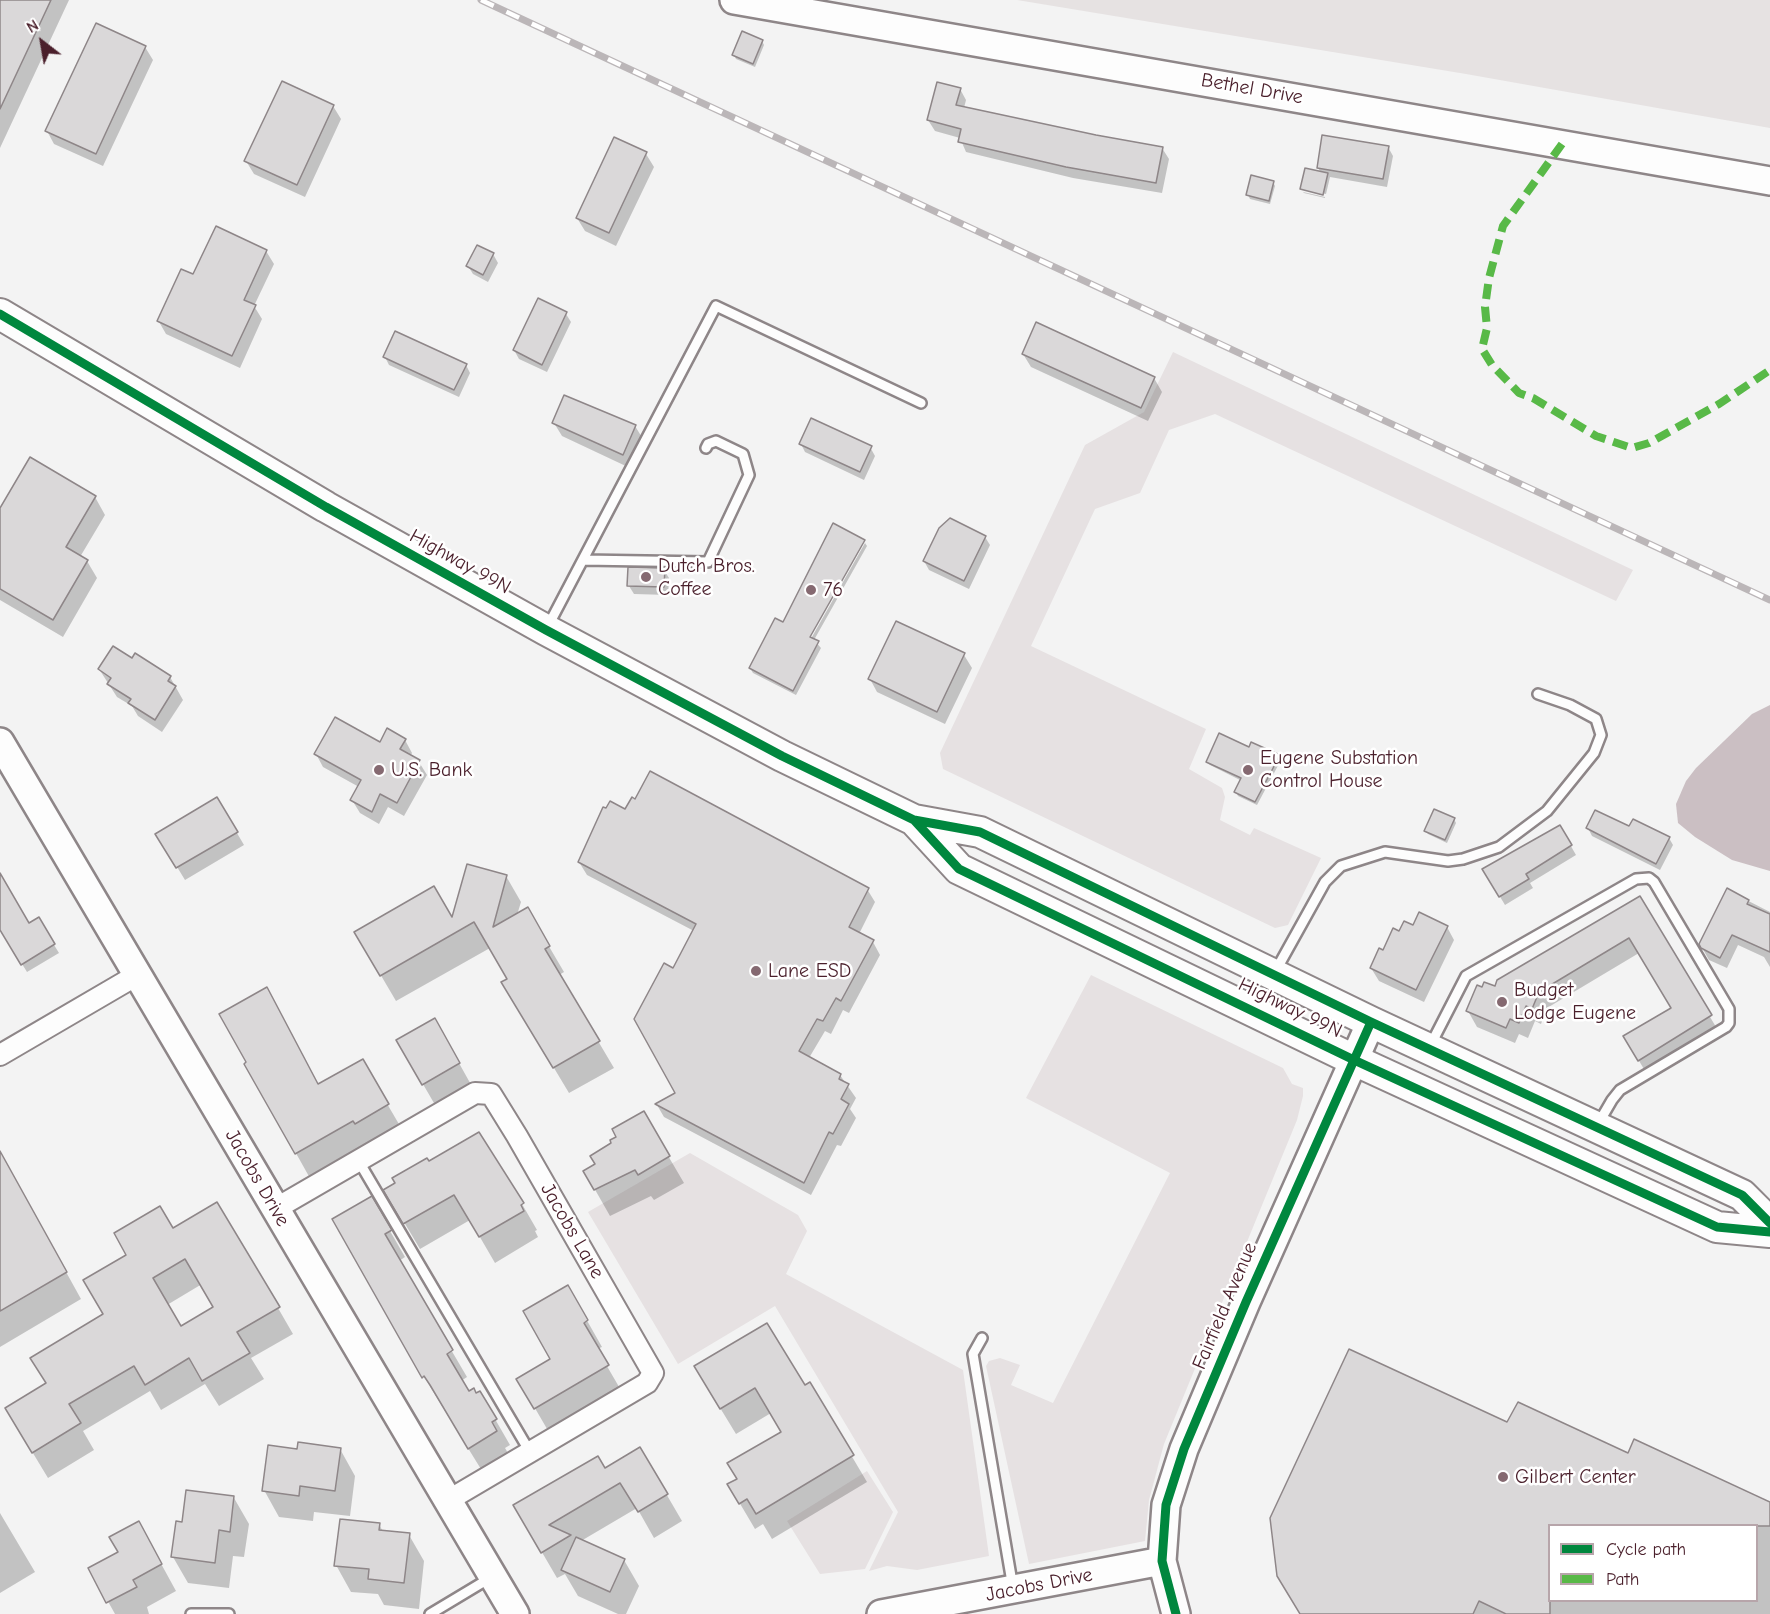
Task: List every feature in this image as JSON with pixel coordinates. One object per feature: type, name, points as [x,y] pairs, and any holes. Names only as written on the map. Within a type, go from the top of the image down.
[{"type":"main road","name":"Highway 99N","points":[[0,314],[326,507],[546,630],[782,756],[914,820],[980,832],[1371,1022],[1596,1129],[1742,1195],[1770,1223]]},
{"type":"main road","name":"Highway 99N","points":[[914,820],[960,869],[1354,1059],[1717,1227],[1770,1232]]},
{"type":"street","name":"Bethel Drive","points":[[734,0],[1770,181]]},
{"type":"street","name":"Jacobs Drive","points":[[0,742],[515,1614]]},
{"type":"street","points":[[0,1055],[137,975]]},
{"type":"street","name":"Fairfield Avenue","points":[[1176,1614],[1162,1561],[1166,1505],[1184,1449],[1255,1282],[1371,1022]]},
{"type":"street","name":"Jacobs Lane","points":[[275,1209],[481,1092],[491,1094],[517,1136],[653,1373],[647,1383],[447,1501]]},
{"type":"street","name":"Jacobs Drive","points":[[881,1614],[1162,1561]]},
{"type":"lane","points":[[546,630],[716,306],[921,403]]},
{"type":"lane","points":[[583,560],[708,562],[749,475],[743,454],[716,441],[706,448]]},
{"type":"lane","points":[[1274,974],[1325,882],[1341,866],[1385,852],[1448,861],[1463,859],[1499,847],[1547,811],[1594,753],[1601,735],[1596,719],[1570,705],[1538,694]]},
{"type":"lane","points":[[1429,1049],[1466,976],[1636,879],[1649,878],[1654,882],[1729,1009],[1729,1023],[1726,1027],[1620,1090],[1596,1129]]},
{"type":"lane","points":[[358,1160],[531,1452]]},
{"type":"lane","points":[[982,1338],[973,1354],[1013,1590]]},
{"type":"lane","points":[[430,1614],[492,1577]]},
{"type":"lane","points":[[191,1614],[229,1614]]},
{"type":"shaded area","points":[[1017,0],[1770,0],[1770,128],[1466,74]]},
{"type":"shaded area","points":[[1173,352],[1633,570],[1616,601],[1215,414],[1169,430],[1140,493],[1095,509],[1031,646],[1206,729],[1189,769],[1222,788],[1225,797],[1220,820],[1250,835],[1254,828],[1321,858],[1288,925],[1275,928],[943,769],[940,753],[1085,445],[1144,412]]},
{"type":"shaded area","points":[[1770,705],[1770,871],[1732,860],[1695,837],[1678,823],[1676,804],[1686,781],[1696,768],[1752,714]]},
{"type":"shaded area","points":[[1091,975],[1283,1068],[1292,1084],[1303,1088],[1303,1096],[1297,1120],[1164,1444],[1149,1500],[1145,1541],[1029,1564],[986,1366],[989,1361],[1000,1358],[1020,1365],[1011,1385],[1053,1403],[1170,1173],[1026,1098]]},
{"type":"shaded area","points":[[690,1153],[798,1215],[807,1231],[786,1274],[963,1370],[989,1556],[917,1570],[887,1566],[869,1571],[898,1512],[775,1306],[678,1364],[588,1212]]},
{"type":"shaded area","points":[[867,1471],[893,1512],[865,1569],[820,1574],[787,1521]]},
{"type":"building","points":[[0,0],[51,0],[0,109]]},
{"type":"building","points":[[96,23],[146,46],[96,154],[45,131]]},
{"type":"building","points":[[742,31],[763,40],[753,64],[732,55]]},
{"type":"building","points":[[282,81],[334,105],[297,185],[244,161]]},
{"type":"building","points":[[937,82],[961,88],[956,105],[1163,147],[1156,183],[1066,167],[958,142],[961,129],[927,120]]},
{"type":"building","points":[[1322,135],[1389,146],[1383,179],[1317,168]]},
{"type":"building","points":[[614,137],[647,152],[609,233],[576,218]]},
{"type":"building","points":[[1305,168],[1328,173],[1323,195],[1300,189]]},
{"type":"building","points":[[1251,175],[1274,181],[1269,201],[1246,195]]},
{"type":"building","points":[[216,226],[267,250],[244,300],[256,305],[232,356],[157,321],[181,269],[193,274]]},
{"type":"building","points":[[477,245],[494,253],[483,275],[466,266]]},
{"type":"building","points":[[538,298],[567,312],[542,365],[513,350]]},
{"type":"building","points":[[1036,322],[1155,377],[1141,408],[1022,354]]},
{"type":"building","points":[[395,331],[467,364],[454,390],[383,357]]},
{"type":"building","points":[[564,395],[636,425],[623,455],[552,423]]},
{"type":"building","points":[[811,418],[872,446],[860,472],[799,444]]},
{"type":"building","points":[[30,457],[96,496],[66,547],[88,560],[53,620],[0,589],[0,508]]},
{"type":"building","points":[[950,518],[986,536],[964,581],[923,561],[939,528]]},
{"type":"building","points":[[833,523],[865,540],[810,637],[819,641],[793,691],[749,668],[775,618],[783,622]]},
{"type":"building","name":"Dutch Bros. Coffee","points":[[628,567],[665,568],[664,587],[627,586]]},
{"type":"building","points":[[896,621],[965,653],[937,712],[868,679]]},
{"type":"building","points":[[113,646],[132,658],[135,653],[171,676],[168,681],[176,686],[155,720],[128,703],[131,699],[107,684],[111,678],[98,669]]},
{"type":"building","name":"U.S. Bank","points":[[335,717],[380,742],[387,728],[406,739],[400,749],[420,760],[397,803],[380,794],[372,812],[350,800],[361,780],[314,754]]},
{"type":"building","name":"Eugene Substation Control House","points":[[1219,733],[1249,747],[1251,742],[1280,755],[1255,802],[1234,792],[1241,778],[1206,762]]},
{"type":"building","points":[[650,771],[869,888],[849,927],[874,940],[841,1001],[836,998],[823,1021],[817,1019],[799,1051],[841,1074],[839,1079],[849,1084],[841,1099],[849,1104],[833,1134],[829,1132],[804,1183],[655,1104],[675,1093],[634,1019],[664,963],[673,968],[696,924],[578,862],[603,807],[606,808],[610,801],[625,809],[632,797],[635,799]]},
{"type":"building","points":[[217,797],[238,832],[176,868],[155,834]]},
{"type":"building","points":[[1434,809],[1455,818],[1445,840],[1424,831]]},
{"type":"building","points":[[1595,810],[1629,826],[1633,819],[1670,837],[1656,864],[1586,828]]},
{"type":"building","points":[[1560,825],[1572,845],[1526,874],[1529,879],[1499,897],[1482,869]]},
{"type":"building","points":[[467,864],[507,875],[493,927],[528,907],[550,946],[545,949],[600,1041],[553,1068],[501,982],[507,979],[474,922],[380,976],[354,932],[434,886],[452,917]]},
{"type":"building","points":[[0,873],[29,923],[39,917],[55,944],[21,965],[0,930]]},
{"type":"building","points":[[1727,888],[1749,900],[1747,904],[1770,914],[1770,952],[1732,935],[1720,958],[1701,948],[1699,944]]},
{"type":"building","points":[[1640,896],[1712,1015],[1638,1061],[1623,1036],[1671,1008],[1629,938],[1539,992],[1532,1009],[1526,1006],[1519,1023],[1510,1019],[1506,1028],[1466,1011],[1477,985],[1482,987],[1484,982],[1495,986],[1497,980]]},
{"type":"building","points":[[1419,912],[1448,926],[1416,990],[1370,968],[1379,948],[1383,950],[1393,928],[1399,931],[1404,921],[1413,925]]},
{"type":"building","points":[[267,987],[318,1084],[363,1059],[389,1104],[355,1124],[353,1121],[295,1154],[244,1064],[246,1062],[219,1014]]},
{"type":"building","points":[[435,1018],[460,1063],[422,1085],[396,1040]]},
{"type":"building","points":[[644,1111],[670,1156],[638,1175],[635,1170],[594,1190],[583,1171],[595,1164],[590,1156],[611,1143],[610,1140],[616,1137],[612,1129]]},
{"type":"building","points":[[479,1132],[524,1203],[521,1205],[524,1211],[479,1237],[454,1195],[403,1224],[383,1190],[395,1183],[392,1178],[427,1158],[429,1161]]},
{"type":"building","points":[[0,1151],[67,1272],[0,1311]]},
{"type":"building","points":[[372,1196],[392,1230],[385,1234],[453,1350],[447,1354],[469,1391],[474,1388],[476,1393],[480,1391],[497,1419],[492,1422],[497,1431],[468,1449],[430,1385],[424,1376],[422,1378],[332,1219]]},
{"type":"building","points":[[217,1202],[280,1307],[237,1332],[250,1353],[202,1381],[189,1358],[145,1385],[134,1366],[69,1404],[81,1423],[32,1453],[5,1408],[46,1383],[30,1358],[103,1314],[83,1280],[126,1255],[114,1233],[160,1206],[173,1228]],"holes":[[[185,1259],[213,1307],[181,1326],[153,1278]]]},
{"type":"building","points":[[568,1285],[588,1320],[584,1323],[609,1365],[534,1409],[516,1379],[550,1359],[523,1311]]},
{"type":"building","points":[[767,1323],[805,1385],[810,1382],[854,1455],[756,1514],[747,1499],[739,1504],[727,1484],[737,1479],[727,1463],[781,1432],[755,1388],[720,1409],[694,1366]]},
{"type":"building","name":"Gilbert Center","points":[[1349,1349],[1507,1422],[1518,1402],[1628,1453],[1634,1439],[1770,1502],[1770,1526],[1758,1526],[1758,1524],[1548,1524],[1550,1614],[1506,1614],[1479,1601],[1473,1614],[1300,1614],[1277,1576],[1270,1518]]},
{"type":"building","points":[[298,1442],[341,1448],[335,1491],[300,1486],[299,1496],[262,1491],[268,1445],[297,1449]]},
{"type":"building","points":[[640,1447],[668,1494],[638,1512],[620,1483],[549,1525],[571,1535],[541,1553],[513,1505],[598,1456],[605,1468]]},
{"type":"building","points":[[186,1490],[234,1496],[230,1532],[219,1530],[215,1563],[171,1557],[176,1521],[182,1522]]},
{"type":"building","points":[[340,1519],[380,1523],[379,1530],[410,1533],[404,1583],[368,1579],[369,1569],[334,1566]]},
{"type":"building","points":[[139,1521],[162,1564],[133,1580],[137,1587],[106,1603],[88,1568],[118,1552],[109,1537]]},
{"type":"building","points":[[576,1537],[625,1559],[610,1592],[561,1570]]},
{"type":"railway","points":[[481,0],[1770,600]]},
{"type":"marked path","points":[[1562,144],[1503,226],[1489,278],[1485,307],[1487,328],[1482,349],[1492,365],[1519,393],[1533,398],[1596,436],[1632,448],[1649,443],[1719,404],[1770,370]]},
{"type":"cycle path","points":[[0,314],[326,507],[546,630],[782,756],[914,820],[980,832],[1371,1022],[1742,1195],[1770,1223]]},
{"type":"cycle path","points":[[914,820],[959,869],[1354,1060],[1717,1227],[1770,1232]]},
{"type":"cycle path","points":[[1176,1614],[1162,1561],[1166,1505],[1184,1449],[1246,1302],[1371,1022]]},
{"type":"place","name":"Dutch Bros. Coffee","points":[[646,577]]},
{"type":"place","name":"76","points":[[811,590]]},
{"type":"place","name":"U.S. Bank","points":[[379,770]]},
{"type":"place","name":"Eugene Substation Control House","points":[[1248,770]]},
{"type":"place","name":"Lane ESD","points":[[756,971]]},
{"type":"place","name":"Budget Lodge Eugene","points":[[1502,1002]]},
{"type":"place","name":"Gilbert Center","points":[[1503,1477]]}]
